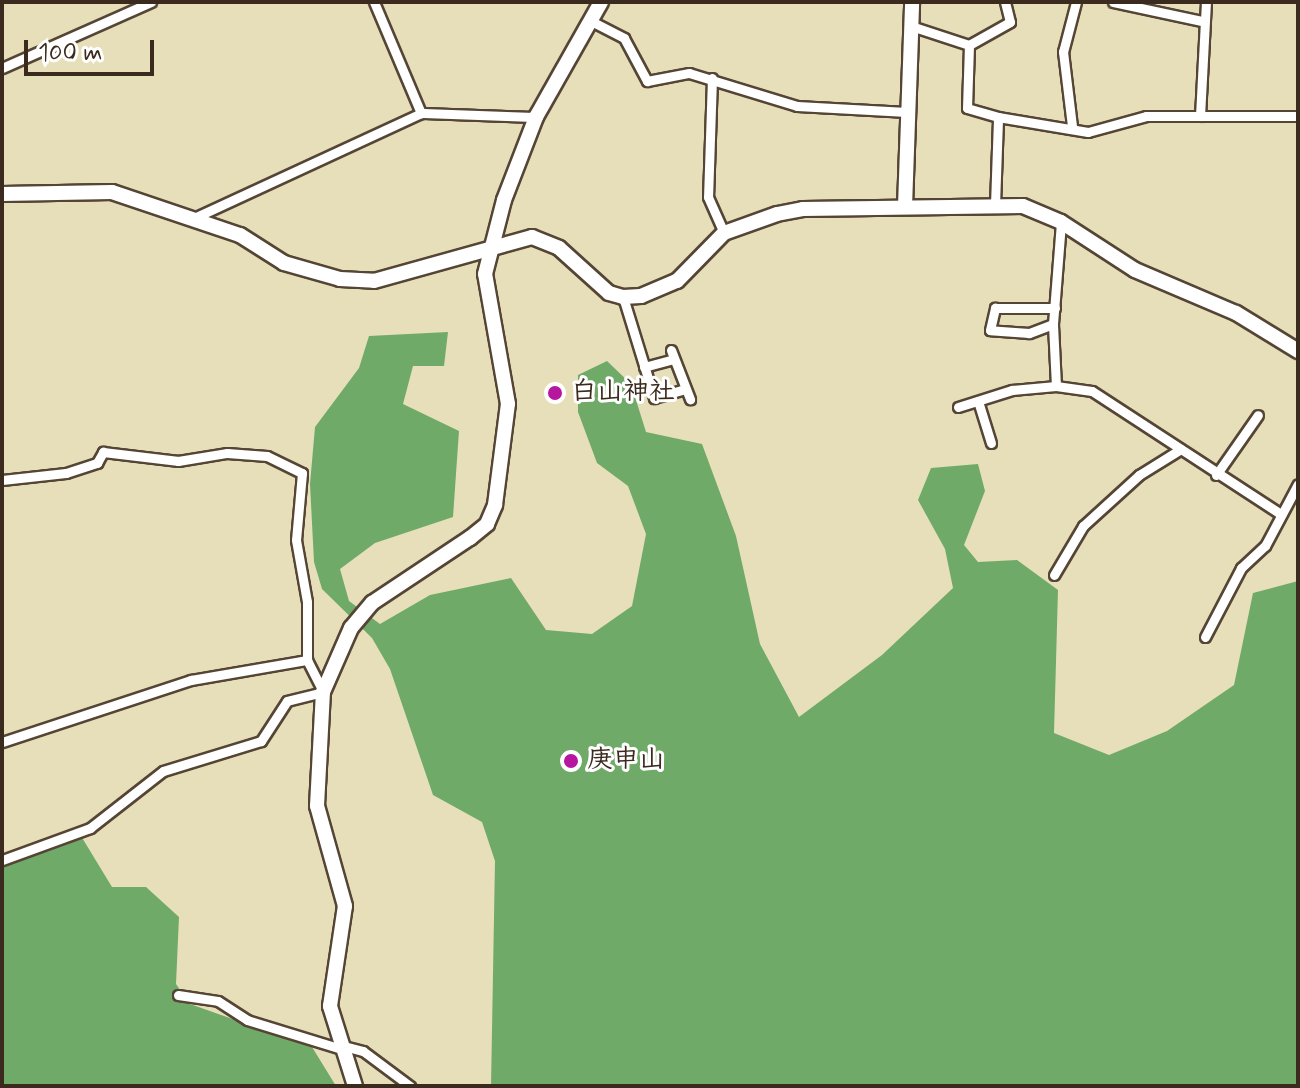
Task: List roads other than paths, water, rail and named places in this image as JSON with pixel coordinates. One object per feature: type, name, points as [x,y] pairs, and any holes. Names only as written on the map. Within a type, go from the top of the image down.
[{"type":"street","points":[[2,68],[151,2]]},
{"type":"street","points":[[374,2],[421,113]]},
{"type":"street","points":[[355,1086],[341,1047],[330,986],[345,906],[317,806],[323,692],[351,628],[372,603],[470,538],[487,524],[495,505],[508,404],[485,274],[536,117],[593,22],[601,2]]},
{"type":"street","points":[[905,207],[912,2]]},
{"type":"street","points":[[911,26],[969,45],[1010,22],[1005,2]]},
{"type":"street","points":[[1072,126],[1063,52],[1076,2]]},
{"type":"street","points":[[1113,2],[1202,21]]},
{"type":"street","points":[[1200,116],[1202,21],[1206,2]]},
{"type":"street","points":[[593,22],[624,38],[647,81],[689,73],[712,78],[740,92],[797,106],[907,112]]},
{"type":"street","points":[[969,45],[967,108],[998,117],[1072,126],[1088,132],[1146,116],[1298,116]]},
{"type":"street","points":[[712,78],[708,197],[724,233]]},
{"type":"street","points":[[194,218],[421,113],[536,117]]},
{"type":"street","points":[[995,205],[998,117]]},
{"type":"street","points":[[2,194],[112,192],[240,235],[284,263],[340,279],[374,281],[532,237],[548,241],[609,293],[623,297],[641,296],[677,281],[702,249],[724,233],[803,209],[1023,206],[1061,222],[1135,270],[1236,313],[1298,351]]},
{"type":"street","points":[[1056,386],[1053,324],[1061,222]]},
{"type":"street","points":[[623,297],[654,398],[685,389]]},
{"type":"street","points":[[1053,324],[1029,333],[990,330],[995,308],[1055,308]]},
{"type":"street","points":[[644,367],[672,354],[690,399]]},
{"type":"street","points":[[958,407],[1012,390],[1056,386],[1092,391],[1216,475],[1281,514]]},
{"type":"street","points":[[978,401],[991,443]]},
{"type":"street","points":[[1216,475],[1258,415]]},
{"type":"street","points":[[1054,575],[1083,526],[1139,475],[1181,449]]},
{"type":"street","points":[[2,480],[66,473],[97,463],[103,452],[178,461],[227,453],[267,456],[302,473],[296,540],[307,602],[307,660],[323,692]]},
{"type":"street","points":[[1205,637],[1241,568],[1265,546],[1298,484]]},
{"type":"street","points":[[2,742],[191,680],[307,660]]},
{"type":"street","points":[[2,860],[90,828],[163,771],[261,741],[287,701],[323,692]]},
{"type":"street","points":[[178,995],[218,1001],[247,1020],[374,1058],[410,1086]]},
{"type":"place","name":"白山神社","points":[[555,393]]},
{"type":"place","name":"庚申山","points":[[571,761]]}]
